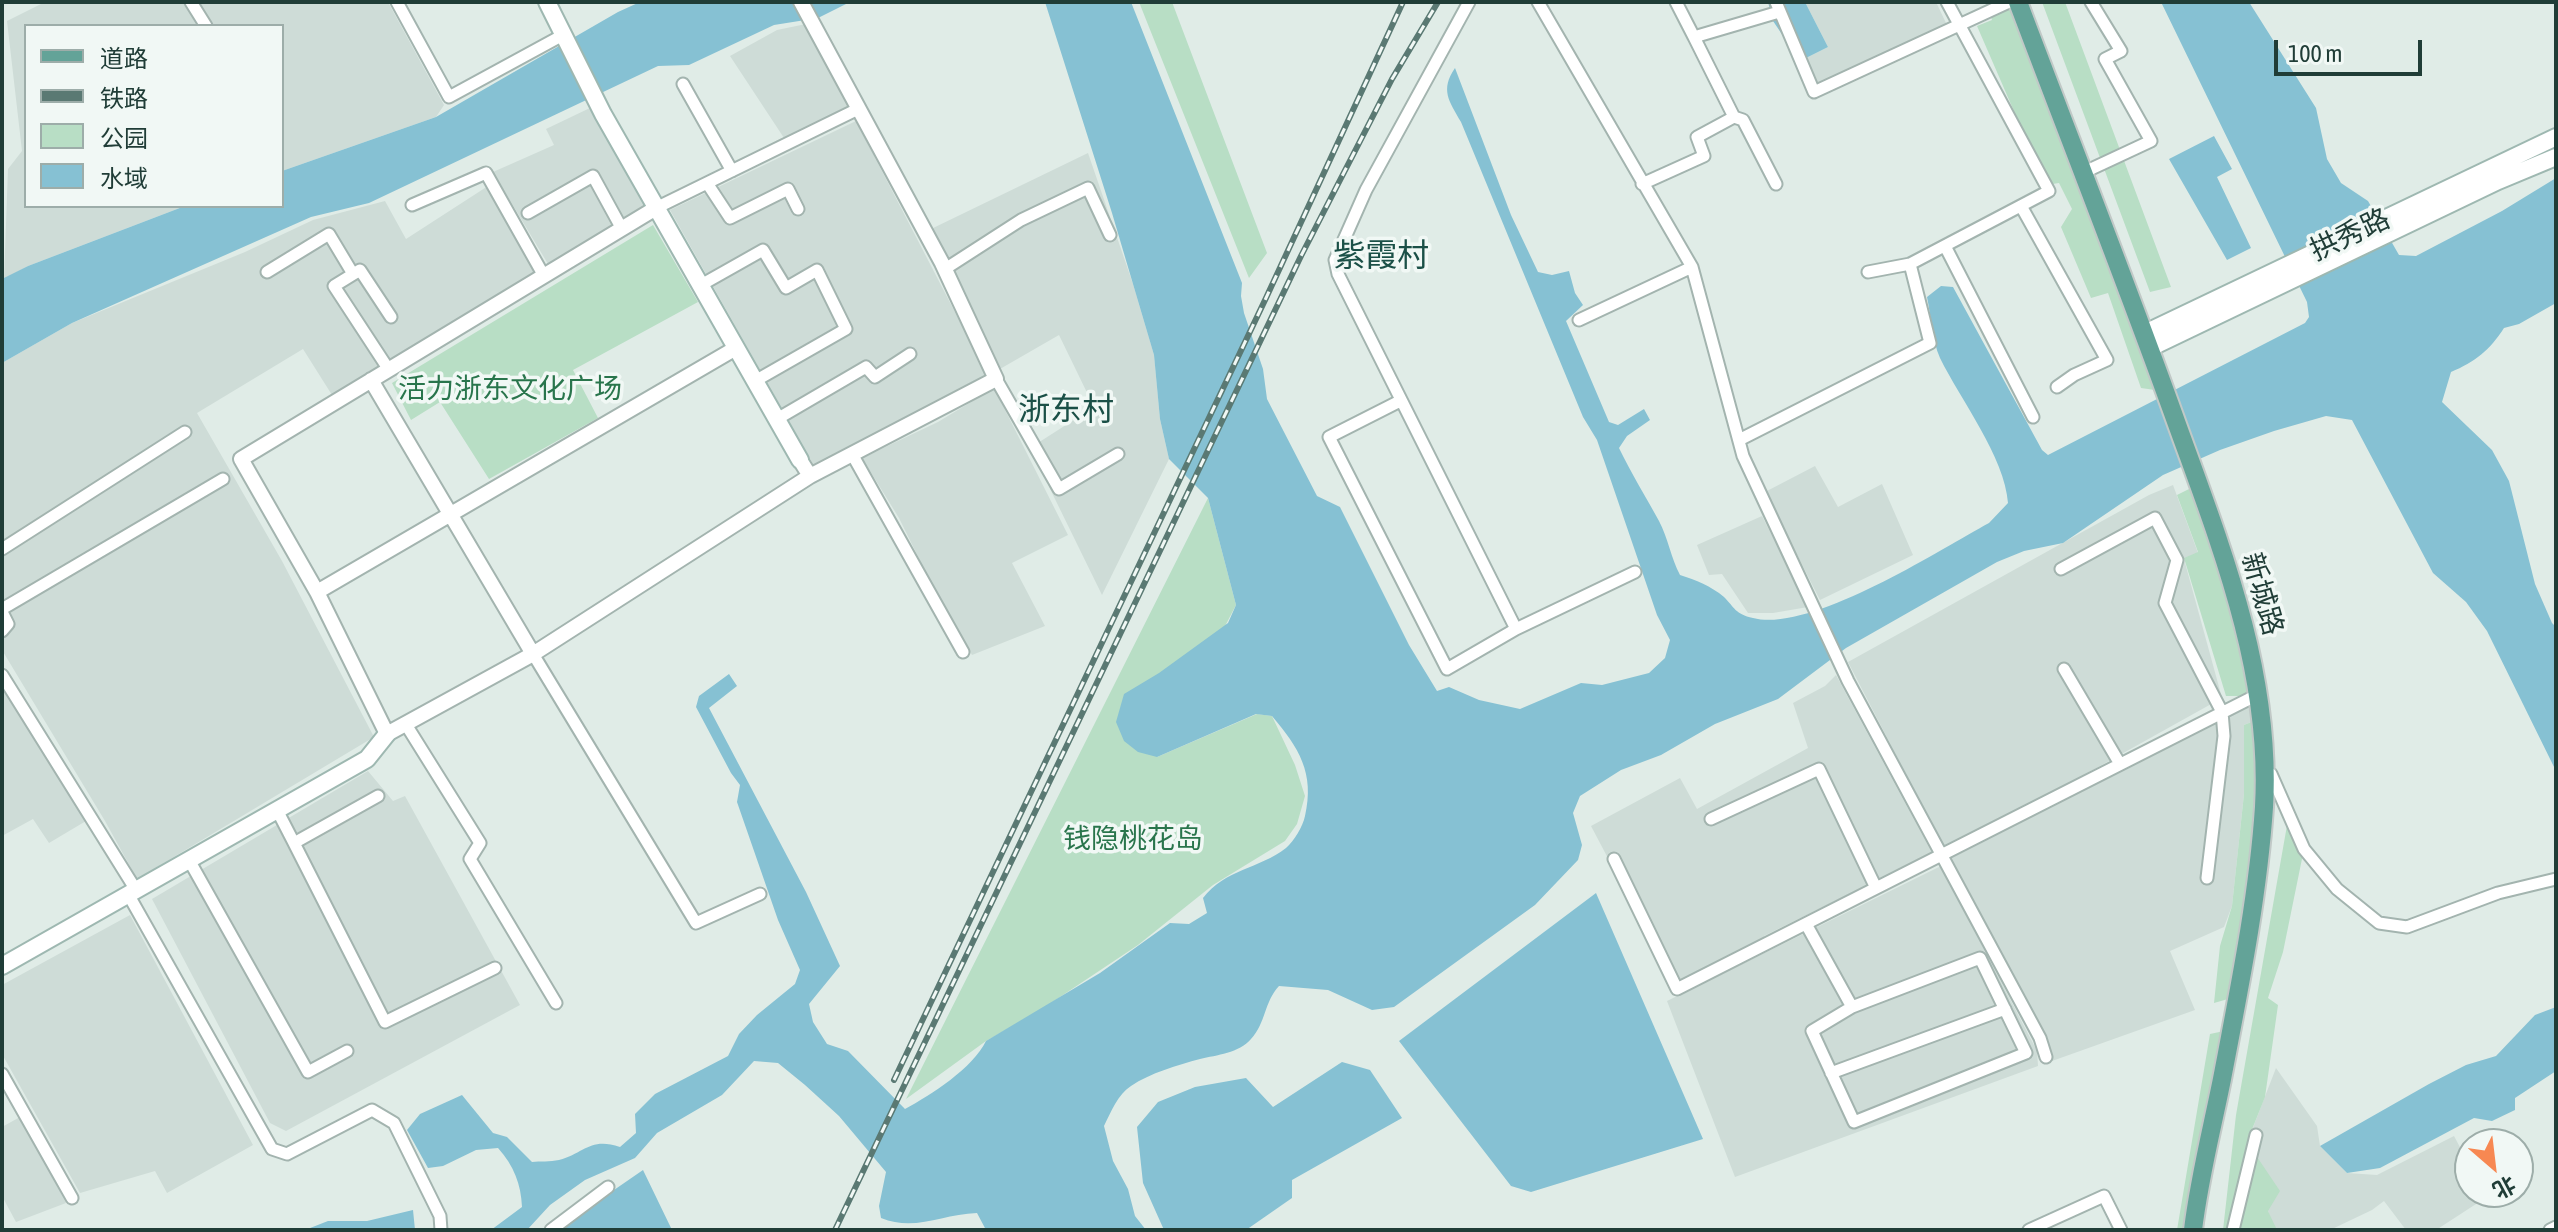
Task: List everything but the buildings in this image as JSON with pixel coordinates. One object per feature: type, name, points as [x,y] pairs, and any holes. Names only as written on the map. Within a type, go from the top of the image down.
[{"type":"main road","points":[[547,2],[603,114],[800,460]]},
{"type":"main road","name":"新城路","points":[[2018,2],[2151,338]]},
{"type":"main road","name":"新城路","points":[[2026,2],[2091,169],[2252,617],[2270,734],[2272,805],[2261,900],[2230,1079],[2205,1194],[2201,1230]]},
{"type":"main road","name":"拱秀路","points":[[2151,338],[2399,220],[2556,137]]},
{"type":"main road","name":"拱秀路","points":[[2399,220],[2556,157]]},
{"type":"main road","name":"新城路","points":[[2193,1230],[2197,1193],[2222,1077],[2253,898],[2264,805],[2262,734],[2244,619],[2196,466]]},
{"type":"main road","points":[[2,966],[367,759],[387,734]]},
{"type":"street","points":[[191,2],[205,24]]},
{"type":"street","points":[[397,2],[449,97],[563,35]]},
{"type":"street","points":[[801,2],[945,269],[996,379],[1059,489],[1118,454]]},
{"type":"street","points":[[1469,2],[1366,190],[1335,260],[1338,274],[1400,401],[1516,629]]},
{"type":"street","points":[[1538,2],[1692,267],[1743,456],[1848,681],[2040,1038],[2046,1057]]},
{"type":"street","points":[[1676,2],[1734,117],[1743,120],[1776,184]]},
{"type":"street","points":[[1868,272],[1910,264],[2049,191],[1947,2]]},
{"type":"street","points":[[1694,37],[1777,7],[1814,92],[2009,2]]},
{"type":"street","points":[[2091,2],[2121,51],[2105,59],[2151,141],[2091,169]]},
{"type":"street","points":[[683,84],[732,171]]},
{"type":"street","points":[[858,109],[656,208],[241,459],[317,592],[387,734],[533,654],[810,476],[996,379]]},
{"type":"street","points":[[1642,184],[1704,156],[1697,137],[1734,117]]},
{"type":"street","points":[[412,205],[486,173],[544,276]]},
{"type":"street","points":[[528,213],[593,176],[622,229]]},
{"type":"street","points":[[707,183],[730,218],[788,189],[798,209]]},
{"type":"street","points":[[945,269],[1021,220],[1088,188],[1110,235]]},
{"type":"street","points":[[2021,206],[2107,360],[2074,375],[2057,387]]},
{"type":"street","points":[[267,272],[329,234],[353,274]]},
{"type":"street","points":[[1945,246],[2033,417]]},
{"type":"street","points":[[701,285],[763,250],[786,288],[817,270],[846,329],[755,381]]},
{"type":"street","points":[[1739,440],[1930,343],[1910,264]]},
{"type":"street","points":[[1579,320],[1692,267]]},
{"type":"street","points":[[389,370],[334,286],[360,270],[391,317]]},
{"type":"street","points":[[317,592],[736,348]]},
{"type":"street","points":[[777,419],[866,367],[875,377],[910,354]]},
{"type":"street","points":[[371,380],[696,923],[760,894]]},
{"type":"street","points":[[1400,401],[1329,437],[1447,669],[1516,629],[1635,572]]},
{"type":"street","points":[[2,549],[185,432]]},
{"type":"street","points":[[852,454],[963,652]]},
{"type":"street","points":[[800,460],[810,476]]},
{"type":"street","points":[[2,631],[8,624],[2,611],[223,479]]},
{"type":"street","points":[[2061,569],[2155,518],[2177,560],[2165,603],[2222,712],[2224,736],[2207,878]]},
{"type":"street","points":[[2064,669],[2120,764]]},
{"type":"street","points":[[2,675],[132,892],[272,1149],[287,1154],[372,1110],[394,1123],[440,1216],[441,1230]]},
{"type":"street","points":[[1614,859],[1677,989],[2257,695]]},
{"type":"street","points":[[405,723],[480,843],[470,859],[556,1003]]},
{"type":"street","points":[[1711,819],[1819,769],[1876,888]]},
{"type":"street","points":[[2271,774],[2304,849],[2337,889],[2379,923],[2407,927],[2498,893],[2556,879]]},
{"type":"street","points":[[294,843],[378,796]]},
{"type":"street","points":[[277,810],[385,1022],[495,968]]},
{"type":"street","points":[[189,860],[308,1072],[347,1051]]},
{"type":"street","points":[[1806,924],[1852,1007]]},
{"type":"street","points":[[1980,958],[2005,1009],[2026,1053],[1854,1122],[1812,1031],[1852,1007],[1980,958]]},
{"type":"street","points":[[1831,1073],[2005,1009]]},
{"type":"street","points":[[2,1074],[72,1198]]},
{"type":"street","points":[[2233,1230],[2256,1135]]},
{"type":"street","points":[[551,1230],[608,1187]]},
{"type":"street","points":[[2029,1230],[2104,1196],[2121,1230]]},
{"type":"street","points":[[2550,1230],[2556,1227]]},
{"type":"shaded area","points":[[45,2],[388,2],[444,105],[436,117],[284,170],[284,24],[24,24],[24,208],[180,208],[28,266],[4,279],[8,169],[22,151],[7,21]]},
{"type":"shaded area","points":[[1805,2],[1936,2],[1947,25],[1812,87],[1800,61],[1828,47]]},
{"type":"shaded area","points":[[806,24],[851,106],[784,138],[730,56],[777,30]]},
{"type":"shaded area","points":[[592,107],[645,206],[548,264],[493,172],[554,145],[546,129]]},
{"type":"shaded area","points":[[856,121],[987,374],[814,466],[670,210]]},
{"type":"shaded area","points":[[1088,153],[1154,355],[1160,419],[1169,459],[1102,595],[1030,448],[1094,407],[1059,335],[993,373],[929,230]]},
{"type":"shaded area","points":[[488,186],[536,273],[453,326],[332,395],[303,349],[197,413],[282,561],[374,737],[137,879],[2,650],[2,363],[72,323],[245,252],[313,220],[385,201],[406,239]]},
{"type":"shaded area","points":[[994,388],[1068,535],[1012,563],[1045,626],[972,655],[936,593],[899,518],[862,458],[938,422]]},
{"type":"shaded area","points":[[1815,466],[1838,507],[1882,484],[1913,555],[1820,600],[1765,492]]},
{"type":"shaded area","points":[[2173,485],[2198,553],[2184,559],[2222,698],[2012,815],[1944,848],[1848,662],[2149,495]]},
{"type":"shaded area","points":[[1762,516],[1808,607],[1773,613],[1748,613],[1722,574],[1709,575],[1697,545]]},
{"type":"shaded area","points":[[1836,675],[1932,853],[1764,936],[1767,943],[1677,989],[1591,826],[1680,778],[1697,809],[1808,748],[1793,703],[1825,686]]},
{"type":"shaded area","points":[[2,688],[86,821],[49,843],[33,819],[2,836]]},
{"type":"shaded area","points":[[2250,705],[2254,721],[2244,725],[2244,794],[2232,906],[2224,927],[2170,951],[2195,1010],[2052,1061],[2025,1002],[1948,857]]},
{"type":"shaded area","points":[[368,771],[393,801],[405,796],[520,1005],[286,1131],[270,1123],[152,899]]},
{"type":"shaded area","points":[[1941,866],[2037,1051],[2038,1066],[1735,1177],[1667,1001]]},
{"type":"shaded area","points":[[130,915],[253,1145],[167,1193],[155,1171],[80,1193],[2,1054],[2,985]]},
{"type":"shaded area","points":[[2276,1068],[2317,1126],[2320,1146],[2347,1173],[2377,1175],[2454,1136],[2454,1208],[2470,1208],[2436,1230],[2406,1230],[2384,1201],[2330,1230],[2274,1230],[2247,1143]]},
{"type":"shaded area","points":[[20,1117],[66,1203],[16,1222],[2,1196],[2,1127]]},
{"type":"green space","points":[[1139,2],[1172,2],[1267,253],[1249,278]]},
{"type":"green space","points":[[1986,2],[2009,2],[2155,390],[2141,388],[2108,293],[2091,298],[2061,227],[2072,209],[2059,183],[2046,185],[1977,26],[1992,20]]},
{"type":"green space","points":[[2042,2],[2065,2],[2171,287],[2150,292]]},
{"type":"green space","name":"活力浙东文化广场","points":[[653,225],[698,302],[573,370],[598,418],[489,479],[440,402],[411,420],[392,383]]},
{"type":"green space","points":[[2193,487],[2237,616],[2250,690],[2242,696],[2226,696],[2184,558],[2198,552],[2177,495]]},
{"type":"green space","name":"钱隐桃花岛","points":[[1208,498],[1236,605],[1157,757],[1257,714],[1272,716],[1295,765],[1305,796],[1297,824],[1285,841],[1213,885],[1138,945],[1036,1013],[986,1041],[906,1099]]},
{"type":"green space","points":[[2254,721],[2258,813],[2238,953],[2228,999],[2214,1003],[2220,946],[2232,906],[2244,794],[2244,725]]},
{"type":"green space","points":[[2289,814],[2304,849],[2283,952],[2268,998],[2278,1005],[2265,1097],[2247,1142],[2280,1191],[2268,1211],[2277,1230],[2223,1230],[2236,1115]]},
{"type":"green space","points":[[2224,1031],[2187,1230],[2177,1230],[2210,1034]]},
{"type":"water","points":[[640,2],[850,2],[818,18],[774,25],[689,65],[658,66],[369,203],[311,217],[72,323],[2,363],[2,279],[28,266],[180,208],[284,208],[284,170],[436,117]]},
{"type":"water","points":[[1045,2],[1131,2],[1242,283],[1244,313],[1263,369],[1267,399],[1317,496],[1340,507],[1409,645],[1437,691],[1449,687],[1479,700],[1520,709],[1581,683],[1602,685],[1649,673],[1665,658],[1670,640],[1657,615],[1597,440],[1583,417],[1450,101],[1447,89],[1455,68],[1511,215],[1538,272],[1552,275],[1569,271],[1575,293],[1583,305],[1566,321],[1609,422],[1618,425],[1644,409],[1650,420],[1627,436],[1619,448],[1659,521],[1680,575],[1714,590],[1742,615],[1777,619],[1806,614],[1839,602],[1906,570],[1989,523],[2008,503],[1999,467],[1937,351],[1927,297],[1941,286],[1953,287],[2042,450],[2048,455],[2305,323],[2309,317],[2307,302],[2161,2],[2249,2],[2316,108],[2327,159],[2341,183],[2368,201],[2399,255],[2416,256],[2502,211],[2556,178],[2556,303],[2519,324],[2504,328],[2481,354],[2451,372],[2442,402],[2492,450],[2509,481],[2535,584],[2556,627],[2556,771],[2487,631],[2466,602],[2433,573],[2352,420],[2326,416],[2220,450],[2163,475],[2063,543],[2024,551],[1997,562],[1846,648],[1778,699],[1715,724],[1661,755],[1621,770],[1580,796],[1573,813],[1582,845],[1578,860],[1535,905],[1394,1007],[1372,1010],[1328,990],[1279,986],[1270,999],[1260,1026],[1246,1044],[1227,1053],[1164,1070],[1126,1089],[1104,1126],[1113,1161],[1128,1189],[1135,1216],[1146,1230],[986,1230],[977,1213],[917,1223],[881,1218],[879,1206],[886,1172],[839,1116],[805,1085],[778,1063],[754,1061],[722,1095],[657,1133],[635,1158],[585,1180],[550,1205],[527,1230],[491,1230],[522,1207],[518,1183],[508,1162],[498,1148],[476,1150],[443,1166],[428,1168],[407,1130],[420,1114],[462,1095],[493,1133],[507,1137],[532,1162],[559,1160],[594,1145],[620,1147],[636,1133],[635,1114],[655,1094],[728,1056],[739,1034],[795,984],[800,970],[778,920],[737,802],[740,785],[696,707],[699,696],[729,674],[737,686],[709,708],[806,892],[840,966],[809,1004],[813,1022],[827,1044],[848,1051],[905,1109],[962,1071],[986,1041],[1100,973],[1170,923],[1189,924],[1207,913],[1203,898],[1212,888],[1286,848],[1302,824],[1308,801],[1306,774],[1297,750],[1272,716],[1256,714],[1157,757],[1138,752],[1124,741],[1116,722],[1124,694],[1228,623],[1236,605],[1208,498],[1169,459],[1160,419],[1154,355]]},
{"type":"water","points":[[1768,2],[1805,2],[1828,47],[1800,61],[1773,21]]},
{"type":"water","points":[[2214,136],[2232,169],[2217,177],[2251,248],[2227,260],[2169,159]]},
{"type":"water","points":[[1596,893],[1703,1139],[1531,1192],[1511,1186],[1399,1041]]},
{"type":"water","points":[[2556,1007],[2556,1071],[2515,1098],[2515,1110],[2492,1121],[2474,1118],[2380,1168],[2347,1173],[2320,1146],[2466,1065],[2496,1056],[2535,1015]]},
{"type":"water","points":[[1342,1062],[1370,1070],[1402,1118],[1292,1180],[1292,1198],[1246,1230],[1164,1230],[1143,1183],[1137,1127],[1158,1102],[1195,1087],[1246,1078],[1273,1107]]},
{"type":"water","points":[[643,1170],[672,1230],[556,1230]]},
{"type":"water","points":[[413,1210],[415,1230],[305,1230],[328,1221],[367,1221]]},
{"type":"railway","points":[[894,1080],[1266,298],[1403,2]]},
{"type":"railway","points":[[835,1230],[1301,256],[1392,79],[1438,2]]},
{"type":"district","name":"紫霞村","points":[[1381,256]]},
{"type":"district","name":"浙东村","points":[[1066,410]]}]
